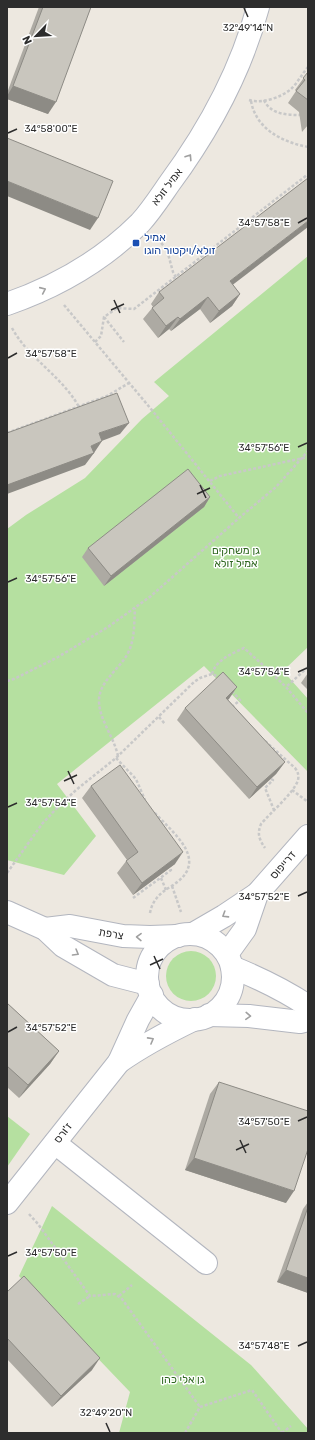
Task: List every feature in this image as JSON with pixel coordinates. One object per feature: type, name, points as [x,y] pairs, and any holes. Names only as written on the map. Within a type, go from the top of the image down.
[{"type":"street","name":"אמיל זולא","points":[[7,304],[26,298],[50,287],[80,270],[111,248],[140,222],[188,158],[208,126],[227,90],[243,54],[258,7]]},
{"type":"street","name":"דרייפוס","points":[[185,935],[224,916],[257,894],[308,836]]},
{"type":"street","name":"דרייפוס","points":[[229,960],[245,929],[257,894]]},
{"type":"street","points":[[7,912],[45,929],[63,946],[113,975],[150,990]]},
{"type":"street","name":"צרפת","points":[[45,929],[70,926],[123,936],[150,937],[185,935]]},
{"type":"street","points":[[308,1006],[229,960],[216,943],[204,936],[185,935],[166,941],[156,952],[150,962],[148,971],[150,990],[158,1005],[166,1012],[181,1018],[249,1016],[300,1022],[308,1020]]},
{"type":"street","points":[[202,1017],[220,1008],[229,995],[233,981],[229,960]]},
{"type":"street","name":"ז'ורס","points":[[9,1202],[119,1062],[150,990]]},
{"type":"street","name":"ז'ורס","points":[[119,1062],[162,1034],[202,1017]]},
{"type":"street","points":[[55,1143],[206,1263]]},
{"type":"path","points":[[308,67],[289,90],[278,96],[264,100],[251,101],[256,116],[262,124],[281,139],[297,145],[308,147]]},
{"type":"path","points":[[264,100],[268,107],[274,111],[283,114],[300,115]]},
{"type":"path","points":[[95,342],[101,336],[104,317],[117,308],[134,309],[176,278],[307,175]]},
{"type":"path","points":[[274,200],[278,206]]},
{"type":"path","points":[[157,238],[167,250],[176,278],[180,282]]},
{"type":"path","points":[[222,242],[226,247]]},
{"type":"path","points":[[67,309],[239,518]]},
{"type":"path","points":[[104,317],[124,342]]},
{"type":"path","points":[[14,332],[21,342],[72,396],[78,407]]},
{"type":"path","points":[[7,433],[109,395],[129,383]]},
{"type":"path","points":[[83,405],[84,409]]},
{"type":"path","points":[[25,426],[27,430]]},
{"type":"path","points":[[7,681],[58,657],[108,627],[151,596],[239,518],[276,488],[308,451]]},
{"type":"path","points":[[210,481],[220,476],[300,460],[308,457]]},
{"type":"path","points":[[135,608],[134,638],[128,653],[102,686],[99,694],[101,714],[116,745],[117,757],[136,780],[147,803]]},
{"type":"path","points":[[212,674],[214,668],[221,661],[230,654],[244,648],[286,687],[308,713]]},
{"type":"path","points":[[286,687],[308,667]]},
{"type":"path","points":[[7,873],[42,824],[56,809],[81,786],[117,757],[194,682],[200,678],[212,674],[222,679]]},
{"type":"path","points":[[228,711],[240,700],[230,688]]},
{"type":"path","points":[[158,717],[165,724]]},
{"type":"path","points":[[262,738],[297,771],[298,778],[292,790],[261,824],[258,837],[263,844]]},
{"type":"path","points":[[271,778],[273,780],[265,788],[274,810]]},
{"type":"path","points":[[292,790],[308,802]]},
{"type":"path","points":[[150,912],[153,903],[159,895],[172,886],[187,872],[190,859],[189,854],[181,841],[152,810]]},
{"type":"path","points":[[133,898],[171,870],[170,868]]},
{"type":"path","points":[[161,878],[166,890]]},
{"type":"path","points":[[172,886],[181,913]]},
{"type":"path","points":[[9,1202],[26,1212],[38,1224],[90,1296]]},
{"type":"path","points":[[119,1296],[132,1285]]},
{"type":"path","points":[[78,1304],[90,1296],[115,1294],[119,1296],[200,1407]]},
{"type":"path","points":[[185,1433],[200,1407],[252,1390],[282,1433],[291,1426]]},
{"type":"green space","name":"גן משחקים אמיל זולא","points":[[308,256],[308,647],[283,671],[308,699],[308,772],[204,666],[57,784],[96,836],[64,875],[7,860],[7,529],[26,515],[85,478],[142,419],[169,396],[154,382]]},
{"type":"green space","points":[[191,951],[200,953],[211,962],[216,976],[214,985],[205,996],[191,1001],[182,999],[171,990],[166,976],[168,967],[177,956]]},
{"type":"green space","points":[[7,1116],[30,1134],[7,1167]]},
{"type":"green space","name":"גן אלי כהן","points":[[52,1206],[251,1365],[308,1429],[308,1433],[119,1433],[130,1392],[19,1276]]},
{"type":"building","points":[[43,7],[91,7],[56,102],[13,86]]},
{"type":"building","points":[[308,72],[308,100],[296,91],[305,80],[303,78]]},
{"type":"building","points":[[7,138],[113,181],[98,218],[7,181]]},
{"type":"building","points":[[308,178],[308,221],[230,281],[240,294],[219,311],[208,297],[180,319],[178,317],[166,326],[152,308],[164,298],[159,292]]},
{"type":"building","points":[[117,393],[129,423],[99,433],[102,441],[91,446],[94,453],[7,485],[7,433]]},
{"type":"building","points":[[188,469],[210,497],[111,576],[88,548]]},
{"type":"building","points":[[223,672],[237,687],[226,698],[285,762],[257,787],[185,708]]},
{"type":"building","points":[[120,765],[183,852],[142,883],[126,861],[138,852],[91,786]]},
{"type":"building","points":[[7,1003],[59,1051],[28,1085],[7,1066]]},
{"type":"building","points":[[219,1082],[308,1111],[308,1149],[294,1191],[194,1158]]},
{"type":"building","points":[[308,1207],[308,1278],[286,1270]]},
{"type":"building","points":[[24,1276],[100,1358],[61,1396],[7,1338],[7,1292]]},
{"type":"place","name":"אמיל זולא/ויקטור הוגו","points":[[136,243]]}]
